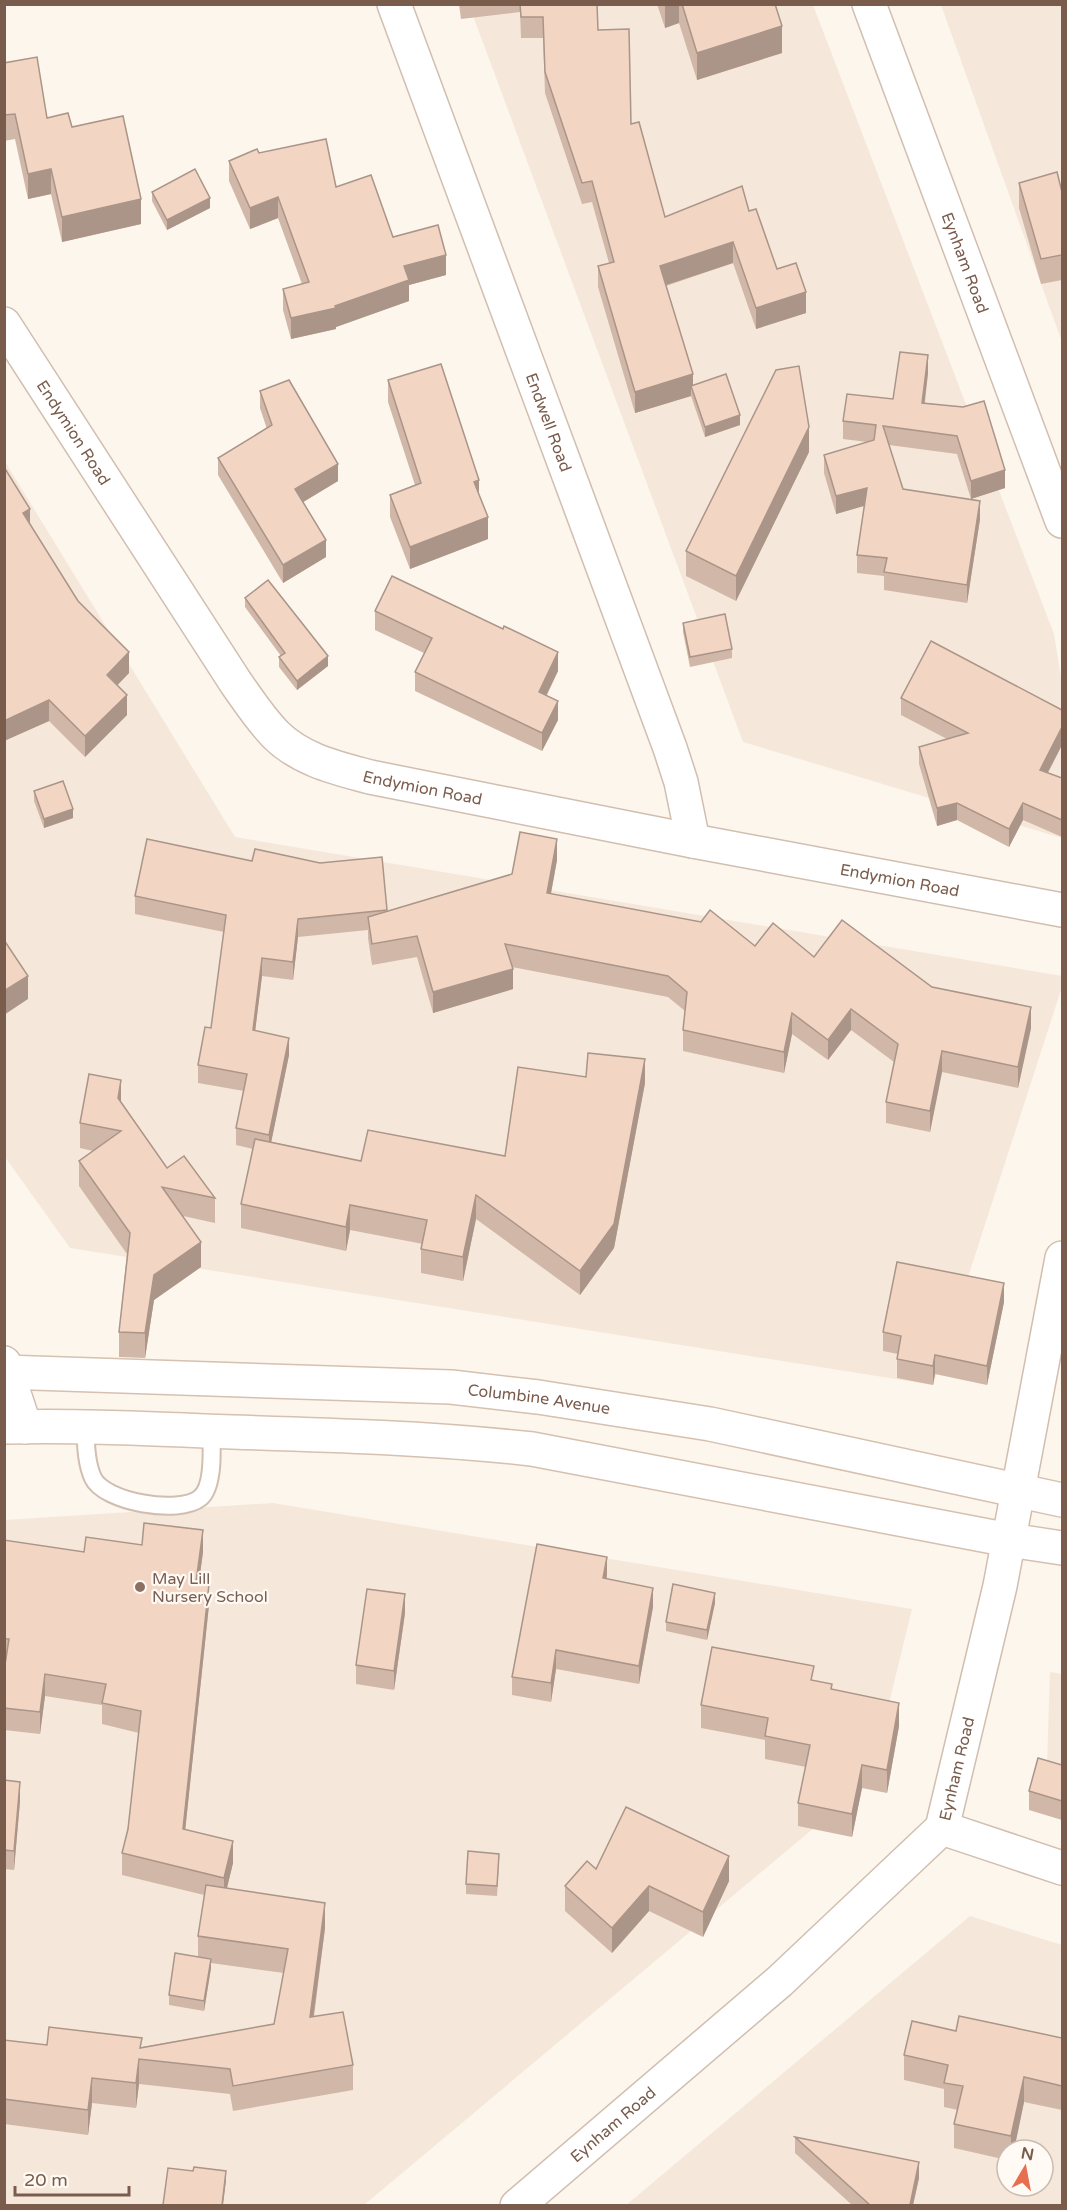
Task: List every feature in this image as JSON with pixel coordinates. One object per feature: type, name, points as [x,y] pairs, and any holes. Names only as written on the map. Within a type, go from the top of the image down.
[{"type":"street","name":"Endwell Road","points":[[394,4],[670,748],[681,782],[693,841]]},
{"type":"street","name":"Eynham Road","points":[[870,4],[1062,521]]},
{"type":"street","name":"Endymion Road","points":[[4,324],[236,683],[277,736],[306,756],[370,777],[693,841],[1062,910]]},
{"type":"street","name":"Eynham Road","points":[[517,2205],[780,1981],[942,1828],[1000,1586],[1062,1258]]},
{"type":"street","name":"Columbine Avenue","points":[[6,1369],[451,1387],[538,1397],[710,1424],[1062,1500]]},
{"type":"street","points":[[6,1369],[15,1427],[372,1436],[462,1441],[532,1449],[1009,1540],[1062,1548]]},
{"type":"street","points":[[532,1449],[538,1397]]},
{"type":"street","points":[[942,1828],[1062,1868]]},
{"type":"lane","points":[[85,1427],[89,1466],[93,1479],[100,1488],[118,1497],[156,1506],[180,1505],[200,1498],[207,1487],[212,1459],[211,1431]]},
{"type":"shaded area","points":[[469,5],[813,5],[1054,634],[1062,684],[1062,838],[743,742]]},
{"type":"shaded area","points":[[941,5],[1062,5],[1062,342]]},
{"type":"shaded area","points":[[4,460],[235,837],[1062,976],[1062,987],[933,1385],[70,1248],[5,1157]]},
{"type":"shaded area","points":[[273,1503],[912,1609],[870,1781],[364,2205],[5,2206],[5,1520]]},
{"type":"shaded area","points":[[1050,1672],[1062,1674],[1062,1800],[1046,1795]]},
{"type":"shaded area","points":[[970,1916],[1062,1945],[1062,2205],[625,2206]]},
{"type":"building","points":[[520,4],[597,4],[598,30],[629,29],[631,124],[639,122],[665,217],[742,186],[749,211],[756,209],[777,269],[796,263],[806,292],[756,308],[733,242],[660,266],[693,374],[635,392],[598,266],[614,262],[592,181],[582,183],[545,72],[543,17],[521,17]]},
{"type":"building","points":[[682,4],[775,4],[782,26],[697,53]]},
{"type":"building","points":[[37,57],[47,118],[68,113],[72,127],[123,116],[141,199],[62,217],[51,169],[28,174],[15,114],[4,115],[4,63]]},
{"type":"building","points":[[326,139],[336,187],[371,175],[393,237],[438,225],[446,255],[404,266],[409,280],[335,306],[336,308],[291,318],[283,289],[309,282],[278,197],[250,208],[229,161],[257,149],[259,153]]},
{"type":"building","points":[[195,169],[210,198],[167,220],[152,192]]},
{"type":"building","points":[[1057,172],[1062,192],[1062,255],[1041,259],[1019,183]]},
{"type":"building","points":[[900,352],[928,355],[922,403],[963,407],[984,401],[1005,470],[971,481],[957,436],[883,426],[903,489],[980,501],[967,585],[884,572],[887,558],[857,555],[867,488],[836,496],[824,455],[874,440],[876,425],[843,421],[847,394],[893,399]]},
{"type":"building","points":[[441,364],[479,480],[474,482],[488,517],[410,547],[390,495],[421,483],[388,380]]},
{"type":"building","points":[[799,366],[809,427],[736,576],[686,551],[776,370]]},
{"type":"building","points":[[726,374],[740,415],[705,427],[691,386]]},
{"type":"building","points":[[289,380],[338,464],[295,489],[326,540],[283,565],[218,458],[272,425],[260,391]]},
{"type":"building","points":[[4,467],[30,509],[23,513],[78,601],[129,652],[107,675],[127,695],[85,736],[49,700],[4,721]]},
{"type":"building","points":[[392,576],[503,629],[504,626],[558,652],[539,692],[558,701],[542,733],[415,672],[432,638],[375,611]]},
{"type":"building","points":[[268,580],[328,656],[297,681],[279,657],[285,653],[245,598]]},
{"type":"building","points":[[725,614],[732,649],[690,657],[683,623]]},
{"type":"building","points":[[931,641],[1062,710],[1062,727],[1040,770],[1062,778],[1062,820],[1023,803],[1009,829],[957,803],[937,808],[919,747],[968,733],[901,698]]},
{"type":"building","points":[[63,781],[73,809],[44,819],[34,791]]},
{"type":"building","points":[[520,832],[557,839],[547,893],[701,922],[710,910],[755,946],[773,923],[814,957],[842,920],[932,987],[1031,1007],[1018,1067],[942,1051],[930,1111],[886,1102],[898,1044],[851,1009],[828,1040],[792,1013],[784,1052],[683,1030],[687,992],[668,976],[505,944],[513,969],[433,992],[417,936],[372,944],[368,917],[512,874]]},
{"type":"building","points":[[147,839],[252,861],[255,849],[320,863],[382,857],[387,910],[298,919],[293,962],[262,958],[253,1030],[289,1038],[269,1135],[236,1128],[247,1074],[198,1065],[205,1027],[211,1028],[226,915],[135,896]]},
{"type":"building","points":[[4,940],[28,976],[4,991]]},
{"type":"building","points":[[588,1053],[645,1059],[614,1224],[580,1271],[476,1195],[463,1257],[421,1249],[427,1220],[350,1205],[346,1227],[241,1204],[255,1139],[361,1161],[368,1130],[505,1156],[518,1067],[586,1077]]},
{"type":"building","points":[[89,1074],[121,1080],[118,1098],[167,1168],[184,1156],[215,1198],[162,1187],[201,1242],[154,1275],[145,1333],[119,1332],[130,1233],[79,1161],[121,1131],[80,1123]]},
{"type":"building","points":[[897,1262],[1004,1283],[987,1366],[935,1355],[933,1366],[897,1359],[901,1336],[883,1332]]},
{"type":"building","points":[[144,1523],[203,1530],[196,1582],[209,1584],[183,1829],[233,1841],[224,1878],[122,1853],[128,1829],[141,1711],[102,1703],[106,1684],[45,1674],[40,1712],[4,1708],[4,1671],[9,1639],[4,1639],[4,1540],[84,1552],[86,1537],[142,1545]]},
{"type":"building","points":[[537,1544],[607,1557],[603,1578],[653,1588],[639,1666],[556,1650],[551,1683],[512,1677]]},
{"type":"building","points":[[673,1584],[715,1593],[707,1630],[666,1622]]},
{"type":"building","points":[[367,1589],[405,1594],[394,1671],[356,1665]]},
{"type":"building","points":[[712,1647],[814,1666],[811,1680],[832,1684],[831,1689],[899,1703],[887,1770],[862,1765],[852,1814],[798,1803],[810,1745],[765,1736],[768,1718],[701,1705]]},
{"type":"building","points":[[1038,1758],[1062,1765],[1062,1801],[1029,1791]]},
{"type":"building","points":[[4,1780],[20,1782],[14,1851],[4,1850]]},
{"type":"building","points":[[626,1807],[729,1856],[703,1912],[649,1886],[612,1928],[565,1886],[587,1861],[596,1869]]},
{"type":"building","points":[[468,1851],[499,1854],[497,1886],[466,1884]]},
{"type":"building","points":[[206,1885],[325,1903],[310,2017],[343,2012],[353,2065],[233,2086],[230,2069],[139,2059],[136,2083],[92,2078],[88,2110],[4,2099],[4,2040],[47,2045],[49,2027],[142,2038],[140,2048],[274,2024],[288,1949],[198,1936]]},
{"type":"building","points":[[175,1953],[211,1959],[204,2001],[169,1995]]},
{"type":"building","points":[[959,2016],[1062,2038],[1062,2086],[1024,2077],[1011,2136],[954,2124],[963,2086],[944,2083],[948,2065],[904,2055],[912,2021],[956,2031]]},
{"type":"building","points":[[795,2137],[919,2162],[910,2205],[870,2205]]},
{"type":"building","points":[[194,2167],[226,2171],[222,2205],[163,2205],[168,2168],[193,2171]]},
{"type":"place","name":"May Lill Nursery School","points":[[140,1587]]}]
